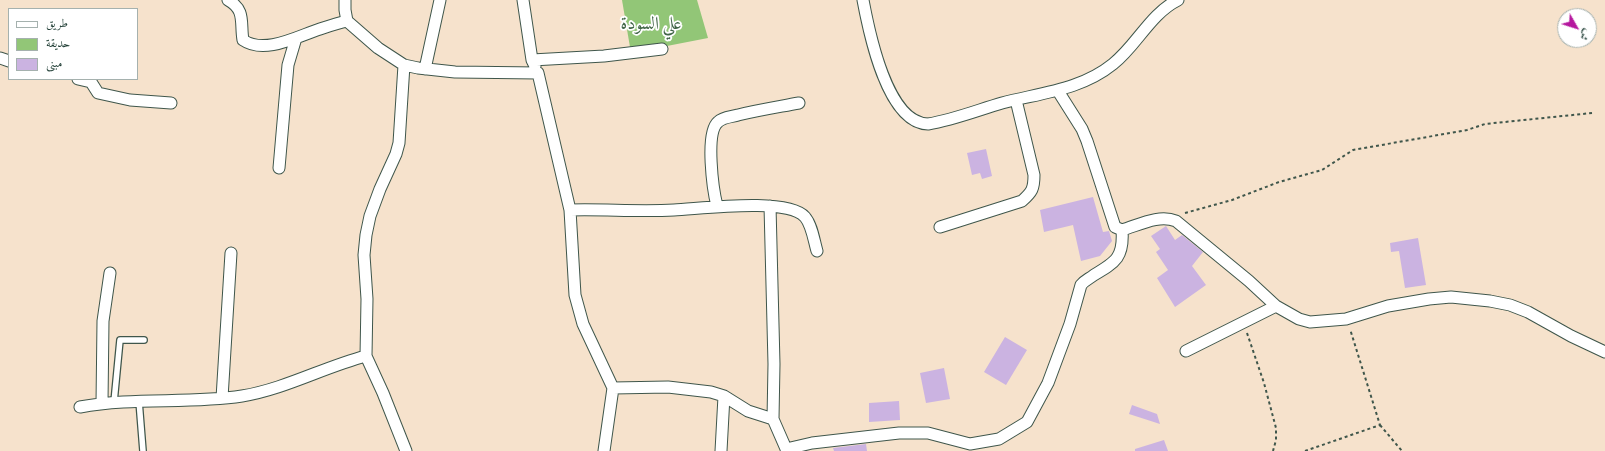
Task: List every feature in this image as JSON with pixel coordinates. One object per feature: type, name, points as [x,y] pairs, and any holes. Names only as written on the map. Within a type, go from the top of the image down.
[{"type":"street","points":[[228,0],[239,9],[242,19],[243,40],[249,44],[257,46],[275,44],[347,21]]},
{"type":"street","points":[[345,0],[347,21],[378,48],[404,65],[455,72],[538,73]]},
{"type":"street","points":[[425,69],[440,0]]},
{"type":"street","points":[[523,0],[532,60],[538,73],[570,210],[575,296],[583,324],[613,388],[604,451]]},
{"type":"street","points":[[863,0],[884,78],[893,97],[898,105],[916,121],[922,124],[937,123],[1016,100],[1058,91],[1094,77],[1113,65],[1125,54],[1151,22],[1172,1]]},
{"type":"street","points":[[279,168],[288,65],[296,38]]},
{"type":"street","points":[[532,60],[604,56],[662,49]]},
{"type":"street","points":[[404,65],[399,143],[396,154],[380,189],[370,216],[364,255],[367,300],[366,356],[406,451]]},
{"type":"street","points":[[82,80],[91,82],[98,93],[130,100],[171,103]]},
{"type":"street","points":[[1058,91],[1082,128],[1115,227],[1122,230],[1160,218],[1176,221],[1202,241],[1276,306],[1293,317],[1310,322],[1346,319],[1388,306],[1451,297],[1490,301],[1510,305],[1528,312],[1571,336],[1605,352]]},
{"type":"street","points":[[940,227],[1022,201],[1031,193],[1034,185],[1034,175],[1016,100]]},
{"type":"street","points":[[717,206],[712,187],[711,167],[713,133],[717,123],[723,119],[764,109],[799,104]]},
{"type":"street","points":[[570,210],[675,210],[717,206],[770,206],[796,211],[805,216],[809,223],[817,251]]},
{"type":"street","points":[[770,206],[774,364],[773,419],[787,450],[812,443],[899,433],[928,433],[970,444],[1000,439],[1027,422],[1048,383],[1070,324],[1082,285],[1086,280],[1117,260],[1123,244],[1122,230]]},
{"type":"street","points":[[222,398],[230,253]]},
{"type":"street","points":[[102,403],[103,321],[110,273]]},
{"type":"street","points":[[1186,351],[1276,306]]},
{"type":"street","points":[[80,407],[114,402],[243,396],[279,388],[345,361],[366,356]]},
{"type":"street","points":[[613,388],[668,387],[711,392],[724,396],[748,411],[773,419]]},
{"type":"street","points":[[721,451],[724,396]]},
{"type":"lane","points":[[114,402],[120,340],[144,340]]},
{"type":"lane","points":[[139,401],[143,451]]},
{"type":"path","points":[[1171,219],[1182,214],[1232,200],[1279,182],[1322,170],[1353,150],[1467,130],[1485,124],[1592,113]]},
{"type":"path","points":[[1346,319],[1380,425],[1402,451]]},
{"type":"path","points":[[1243,323],[1264,383],[1276,428],[1276,440],[1273,451]]},
{"type":"path","points":[[1305,451],[1380,425]]},
{"type":"green space","name":"علي السودة","points":[[622,0],[697,0],[708,38],[631,53]]},
{"type":"building","points":[[986,149],[992,176],[982,179],[980,173],[972,175],[967,153]]},
{"type":"building","points":[[1093,197],[1103,232],[1109,231],[1112,241],[1100,256],[1081,261],[1073,225],[1044,232],[1040,210]]},
{"type":"building","points":[[1166,226],[1175,240],[1182,235],[1203,252],[1192,266],[1206,285],[1175,307],[1157,278],[1168,270],[1156,252],[1160,249],[1151,236]]},
{"type":"building","points":[[1418,238],[1426,285],[1405,288],[1399,251],[1391,252],[1390,243]]},
{"type":"building","points":[[1005,337],[1027,350],[1006,385],[984,372]]},
{"type":"building","points":[[944,368],[950,399],[926,403],[920,373]]},
{"type":"building","points":[[899,401],[900,420],[869,422],[869,403]]},
{"type":"building","points":[[1132,405],[1157,414],[1160,424],[1129,414]]},
{"type":"building","points":[[1164,440],[1168,451],[1135,451],[1135,449]]},
{"type":"building","points":[[866,444],[867,451],[834,451],[833,448]]}]
